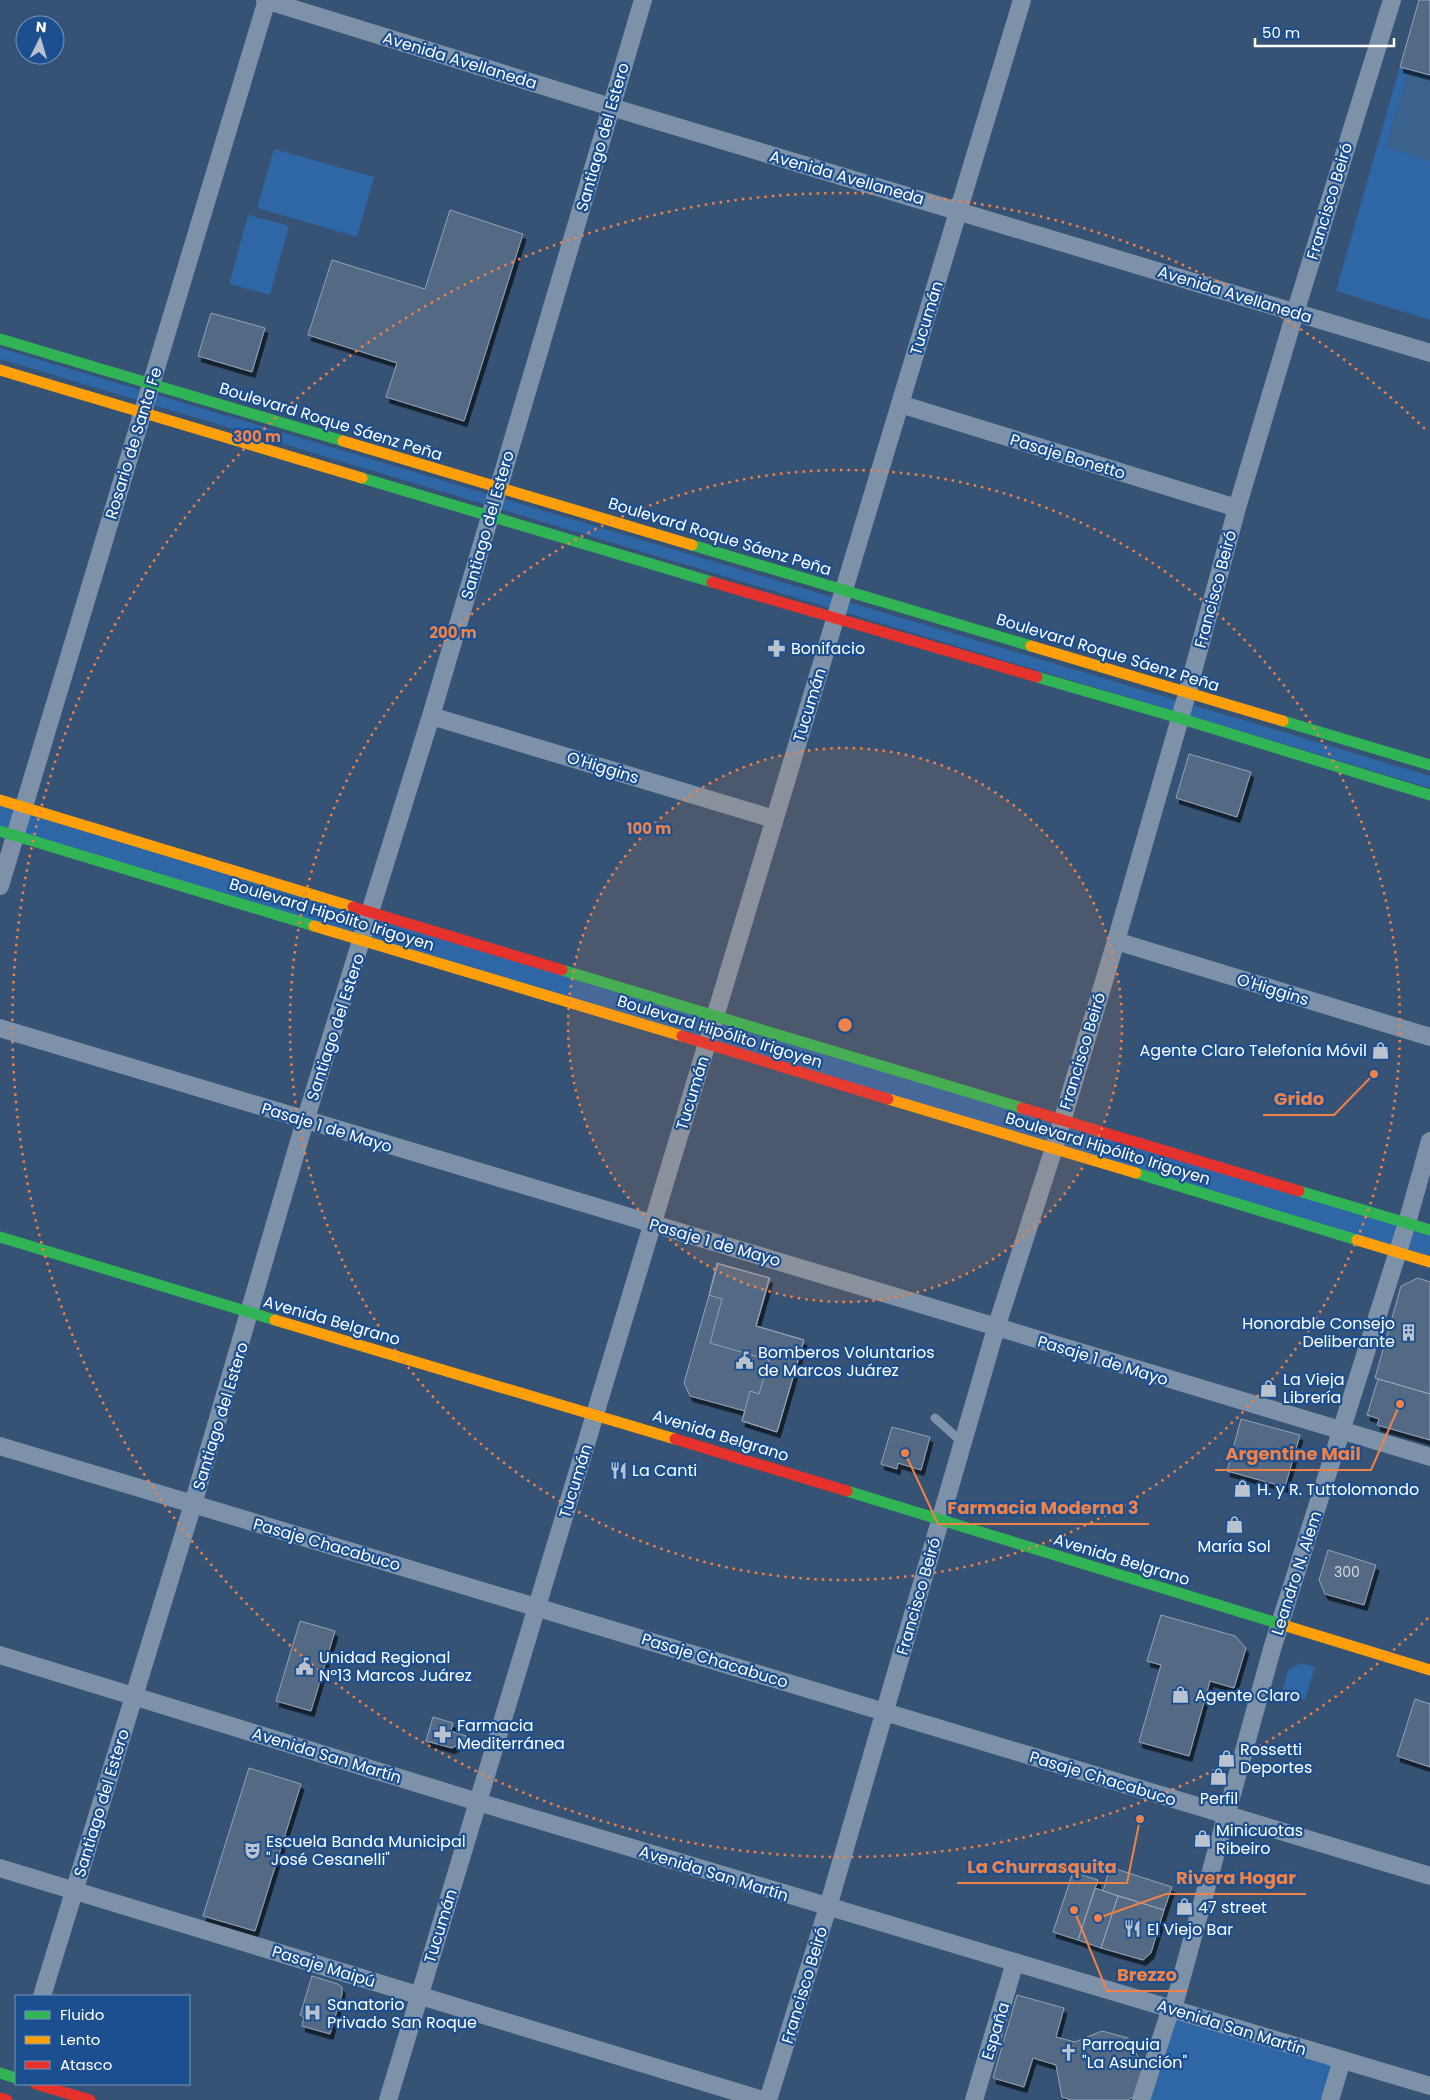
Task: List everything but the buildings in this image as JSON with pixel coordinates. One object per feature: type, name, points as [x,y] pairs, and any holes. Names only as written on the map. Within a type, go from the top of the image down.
[{"type":"street","name":"Avenida Avellaneda","points":[[266,0],[611,107],[1430,353]]},
{"type":"street","name":"Rosario de Santa Fe","points":[[0,886],[8,834],[24,808],[266,0]]},
{"type":"street","name":"Santiago del Estero","points":[[42,1995],[193,1504],[305,1121],[363,940],[431,716],[643,0]]},
{"type":"street","name":"Tucumán","points":[[388,2100],[1022,0]]},
{"type":"street","name":"Francisco Beiró","points":[[768,2100],[828,1907],[996,1328],[1054,1148],[1116,941],[1187,694],[1237,508],[1392,0]]},
{"type":"street","name":"Boulevard Roque Sáenz Peña","points":[[0,338],[151,385],[1430,765]]},
{"type":"street","points":[[0,370],[835,619],[1179,718],[1430,795]]},
{"type":"street","name":"Pasaje Bonetto","points":[[900,404],[1237,508]]},
{"type":"street","name":"O'Higgins","points":[[431,716],[774,819]]},
{"type":"street","name":"Boulevard Hipólito Irigoyen","points":[[0,800],[715,1017],[1430,1230]]},
{"type":"street","name":"Boulevard Hipólito Irigoyen","points":[[8,834],[1430,1262]]},
{"type":"street","name":"O'Higgins","points":[[1116,941],[1430,1037]]},
{"type":"street","name":"Pasaje 1 de Mayo","points":[[0,1028],[1430,1457]]},
{"type":"street","name":"Leandro N. Alem","points":[[1141,2100],[1167,2020],[1173,2009],[1225,1815],[1280,1625],[1407,1223],[1430,1141]]},
{"type":"street","name":"Avenida Belgrano","points":[[0,1237],[250,1314],[595,1414],[1430,1670]]},
{"type":"street","name":"Pasaje Chacabuco","points":[[0,1446],[1430,1876]]},
{"type":"street","name":"Avenida San Martín","points":[[0,1655],[478,1802],[1430,2086]]},
{"type":"street","name":"Pasaje Maipú","points":[[0,1868],[763,2100]]},
{"type":"street","name":"España","points":[[974,2100],[1015,1962]]},
{"type":"street","points":[[1330,2100],[1342,2060]]},
{"type":"street","points":[[0,2073],[15,2078]]},
{"type":"street","points":[[0,2098],[8,2100],[15,2081]]},
{"type":"street","points":[[39,2085],[90,2100]]},
{"type":"lane","points":[[935,1418],[962,1443]]},
{"type":"shaded area","points":[[1419,0],[1430,0],[1430,320],[1336,291]]},
{"type":"shaded area","points":[[1408,73],[1430,80],[1430,161],[1386,147]]},
{"type":"shaded area","points":[[274,149],[374,177],[357,237],[257,208]]},
{"type":"shaded area","points":[[248,215],[289,226],[270,295],[229,284]]},
{"type":"shaded area","points":[[0,348],[1430,776],[1430,788],[0,359]]},
{"type":"shaded area","points":[[0,800],[1430,1230],[1430,1262],[0,831]]},
{"type":"shaded area","points":[[1301,1663],[1315,1667],[1305,1700],[1282,1693],[1288,1670]]},
{"type":"shaded area","points":[[1169,2015],[1341,2058],[1328,2100],[1142,2100]]},
{"type":"traffic: fast","points":[[0,339],[343,441]]},
{"type":"traffic: fast","points":[[362,478],[712,582]]},
{"type":"traffic: fast","points":[[692,545],[1031,646]]},
{"type":"traffic: fast","points":[[1037,677],[1179,718],[1430,795]]},
{"type":"traffic: fast","points":[[1283,721],[1430,765]]},
{"type":"traffic: fast","points":[[0,831],[314,926]]},
{"type":"traffic: fast","points":[[562,970],[1022,1108]]},
{"type":"traffic: fast","points":[[1136,1173],[1357,1240]]},
{"type":"traffic: fast","points":[[1299,1191],[1430,1230]]},
{"type":"traffic: fast","points":[[0,1237],[275,1320]]},
{"type":"traffic: fast","points":[[847,1491],[1280,1624]]},
{"type":"traffic: fast","points":[[0,2073],[15,2078]]},
{"type":"traffic: slow","points":[[0,370],[362,478]]},
{"type":"traffic: slow","points":[[343,441],[692,545]]},
{"type":"traffic: slow","points":[[1031,646],[1283,721]]},
{"type":"traffic: slow","points":[[0,800],[353,907]]},
{"type":"traffic: slow","points":[[314,926],[682,1036]]},
{"type":"traffic: slow","points":[[888,1099],[1136,1173]]},
{"type":"traffic: slow","points":[[1357,1240],[1430,1262]]},
{"type":"traffic: slow","points":[[275,1320],[675,1439]]},
{"type":"traffic: slow","points":[[1280,1624],[1430,1670]]},
{"type":"traffic: jam","points":[[712,582],[1037,677]]},
{"type":"traffic: jam","points":[[353,907],[562,970]]},
{"type":"traffic: jam","points":[[682,1036],[888,1099]]},
{"type":"traffic: jam","points":[[1022,1108],[1299,1191]]},
{"type":"traffic: jam","points":[[675,1439],[847,1491]]},
{"type":"traffic: jam","points":[[39,2085],[90,2100]]},
{"type":"traffic: jam","points":[[0,2098],[7,2100]]},
{"type":"place","name":"Bonifacio","points":[[777,648]]},
{"type":"place","name":"Agente Claro Telefonía Móvil","points":[[1381,1050]]},
{"type":"place","name":"Grido","points":[[1374,1074]]},
{"type":"place","name":"Honorable Consejo Deliberante","points":[[1409,1332]]},
{"type":"place","name":"Bomberos Voluntarios de Marcos Juárez","points":[[744,1361]]},
{"type":"place","name":"La Vieja Librería","points":[[1269,1388]]},
{"type":"place","name":"Argentine Mail","points":[[1400,1404]]},
{"type":"place","name":"Farmacia Moderna 3","points":[[905,1453]]},
{"type":"place","name":"La Canti","points":[[618,1470]]},
{"type":"place","name":"H. y R. Tuttolomondo","points":[[1243,1489]]},
{"type":"place","name":"María Sol","points":[[1234,1525]]},
{"type":"place","name":"Unidad Regional Nº13 Marcos Juárez","points":[[305,1666]]},
{"type":"place","name":"Agente Claro","points":[[1181,1695]]},
{"type":"place","name":"Farmacia Mediterránea","points":[[443,1734]]},
{"type":"place","name":"Rossetti Deportes","points":[[1226,1758]]},
{"type":"place","name":"Perfil","points":[[1219,1777]]},
{"type":"place","name":"La Churrasquita","points":[[1140,1819]]},
{"type":"place","name":"Minicuotas Ribeiro","points":[[1202,1839]]},
{"type":"place","name":"Escuela Banda Municipal \"José Cesanelli\"","points":[[252,1850]]},
{"type":"place","name":"47 street","points":[[1184,1907]]},
{"type":"place","name":"Brezzo","points":[[1074,1910]]},
{"type":"place","name":"Rivera Hogar","points":[[1098,1918]]},
{"type":"place","name":"El Viejo Bar","points":[[1133,1929]]},
{"type":"place","name":"Sanatorio Privado San Roque","points":[[313,2013]]},
{"type":"place","name":"Parroquia \"La Asunción\"","points":[[1068,2053]]}]
